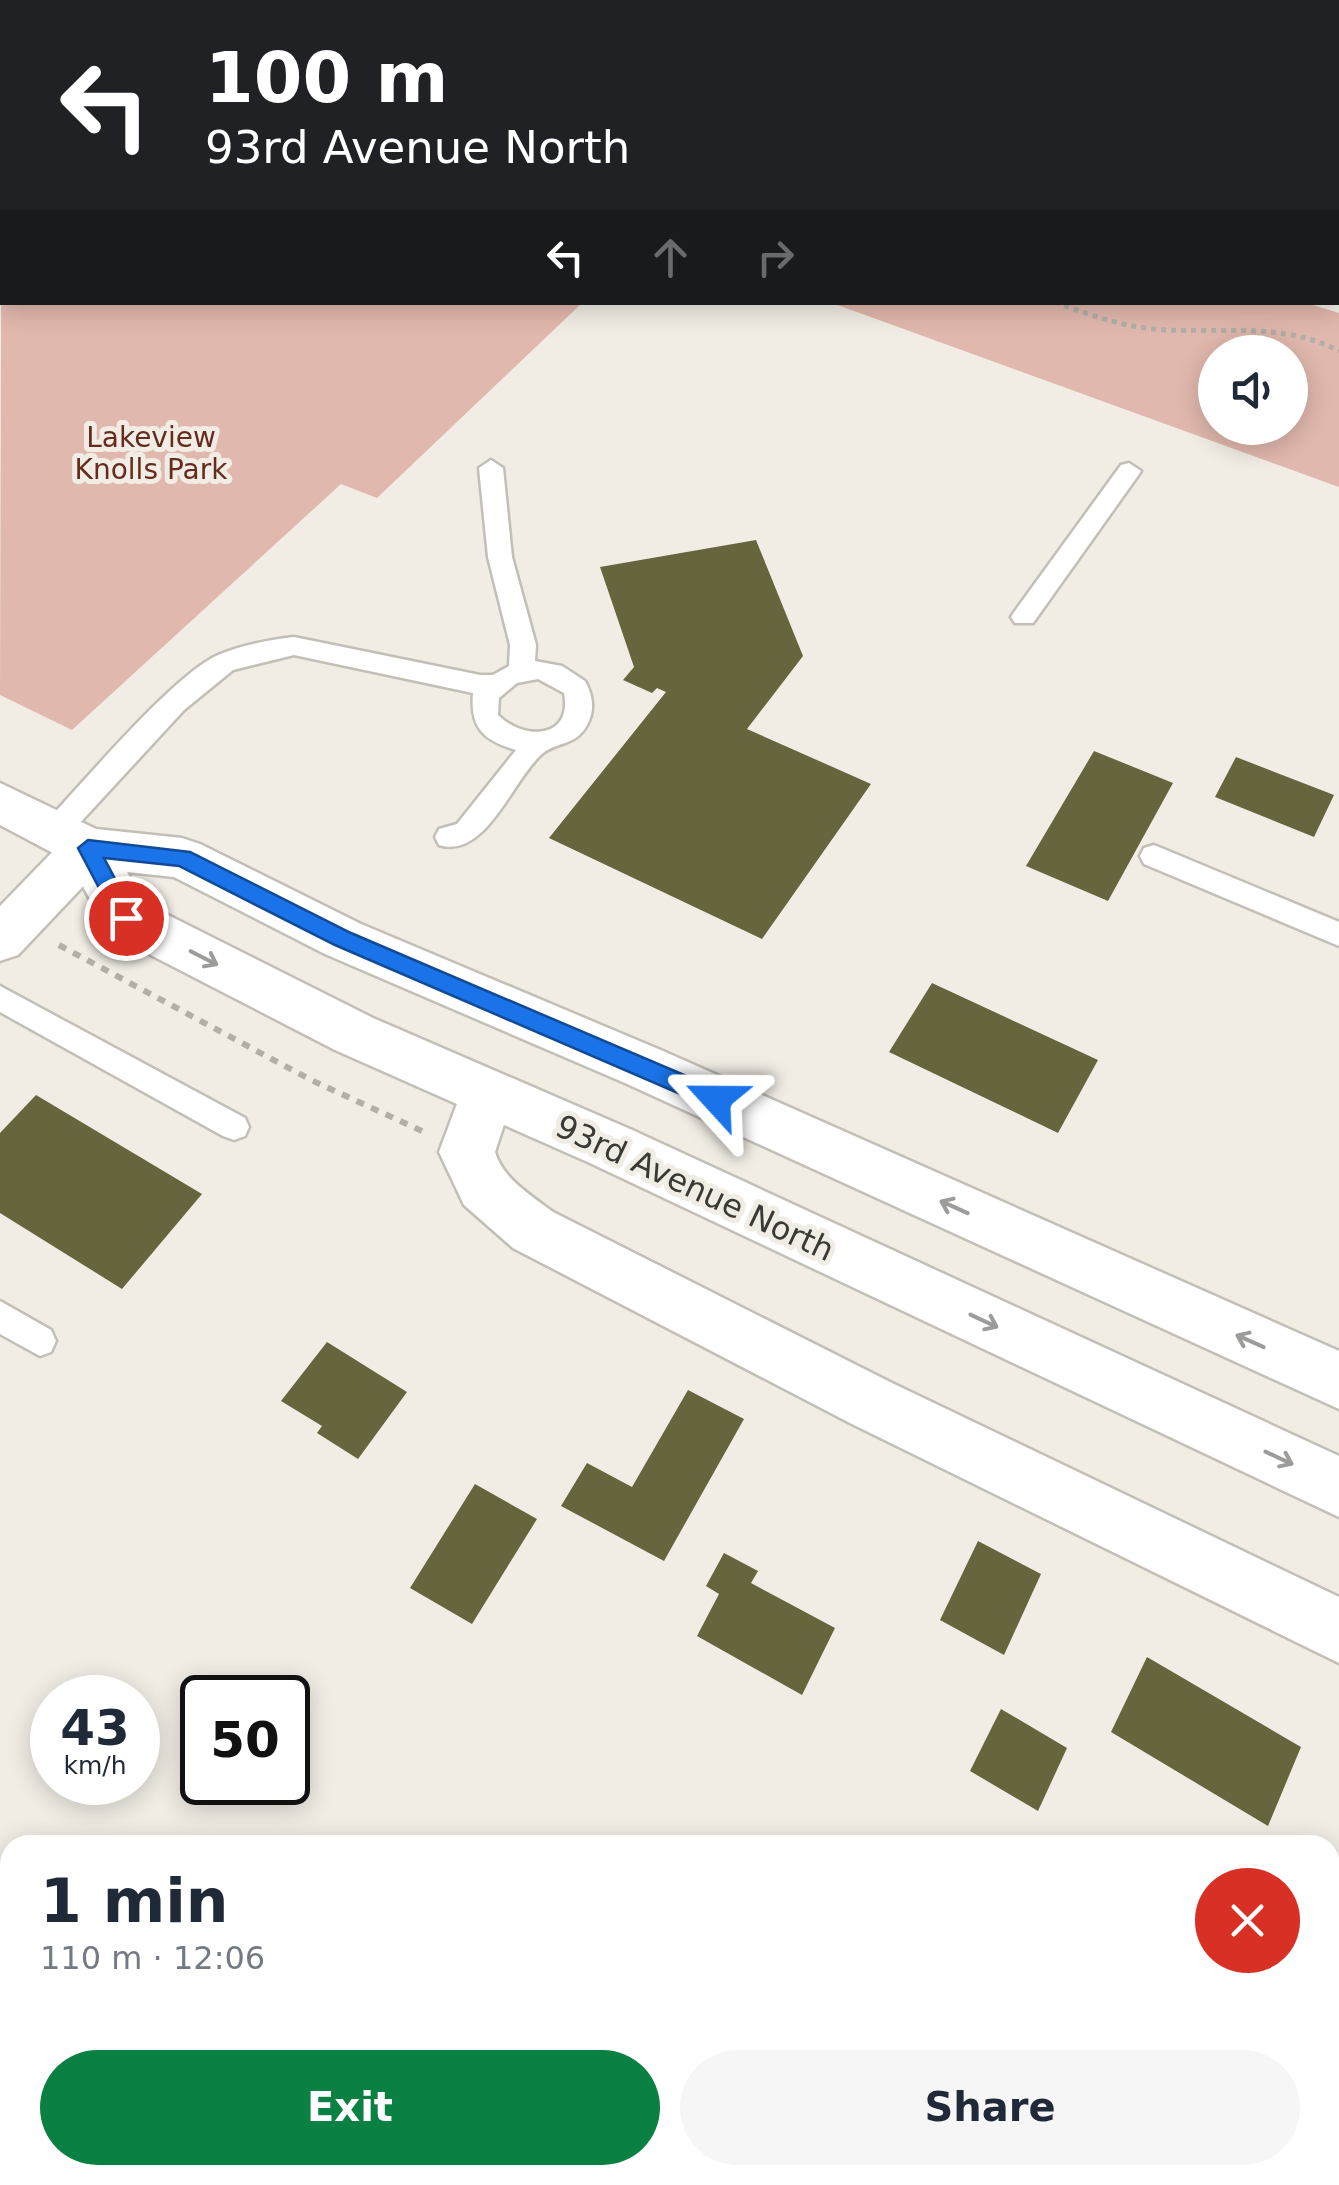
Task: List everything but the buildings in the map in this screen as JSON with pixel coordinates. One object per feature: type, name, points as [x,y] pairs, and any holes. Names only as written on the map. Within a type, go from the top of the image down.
[{"type":"main road","points":[[0,802],[72,839],[182,858],[343,939],[644,1066],[1339,1381]]},
{"type":"main road","points":[[0,940],[72,839]]},
{"type":"main road","name":"93rd Avenue North","points":[[72,839],[126,918],[354,1034],[628,1155],[1339,1487]]},
{"type":"main road","points":[[486,1094],[468,1152],[469,1162],[491,1198],[533,1230],[871,1403],[1339,1631]]},
{"type":"lane","points":[[491,468],[500,557],[523,645],[522,671]]},
{"type":"lane","points":[[1024,616],[1129,471]]},
{"type":"lane","points":[[72,839],[175,703],[224,663],[264,650],[294,646],[480,685],[495,684],[522,671],[553,673],[576,688],[581,700],[576,723],[552,740],[536,743],[519,743],[492,730],[483,706],[495,684]]},
{"type":"lane","points":[[449,837],[466,832],[536,743]]},
{"type":"lane","points":[[1154,856],[1339,934]]},
{"type":"lane","points":[[0,998],[234,1126]]},
{"type":"lane","points":[[0,1316],[40,1341]]},
{"type":"path","points":[[1062,305],[1090,316],[1158,329],[1259,327],[1307,337],[1339,350]]},
{"type":"green space","name":"Lakeview Knolls Park","points":[[1,305],[580,305],[377,498],[341,484],[72,730],[0,695]]},
{"type":"green space","points":[[838,305],[1313,305],[1339,313],[1339,487],[1223,445],[1308,445],[1308,335],[1198,335],[1198,436]]},
{"type":"route","points":[[126,918],[88,848],[182,858],[343,939],[716,1099]]}]
